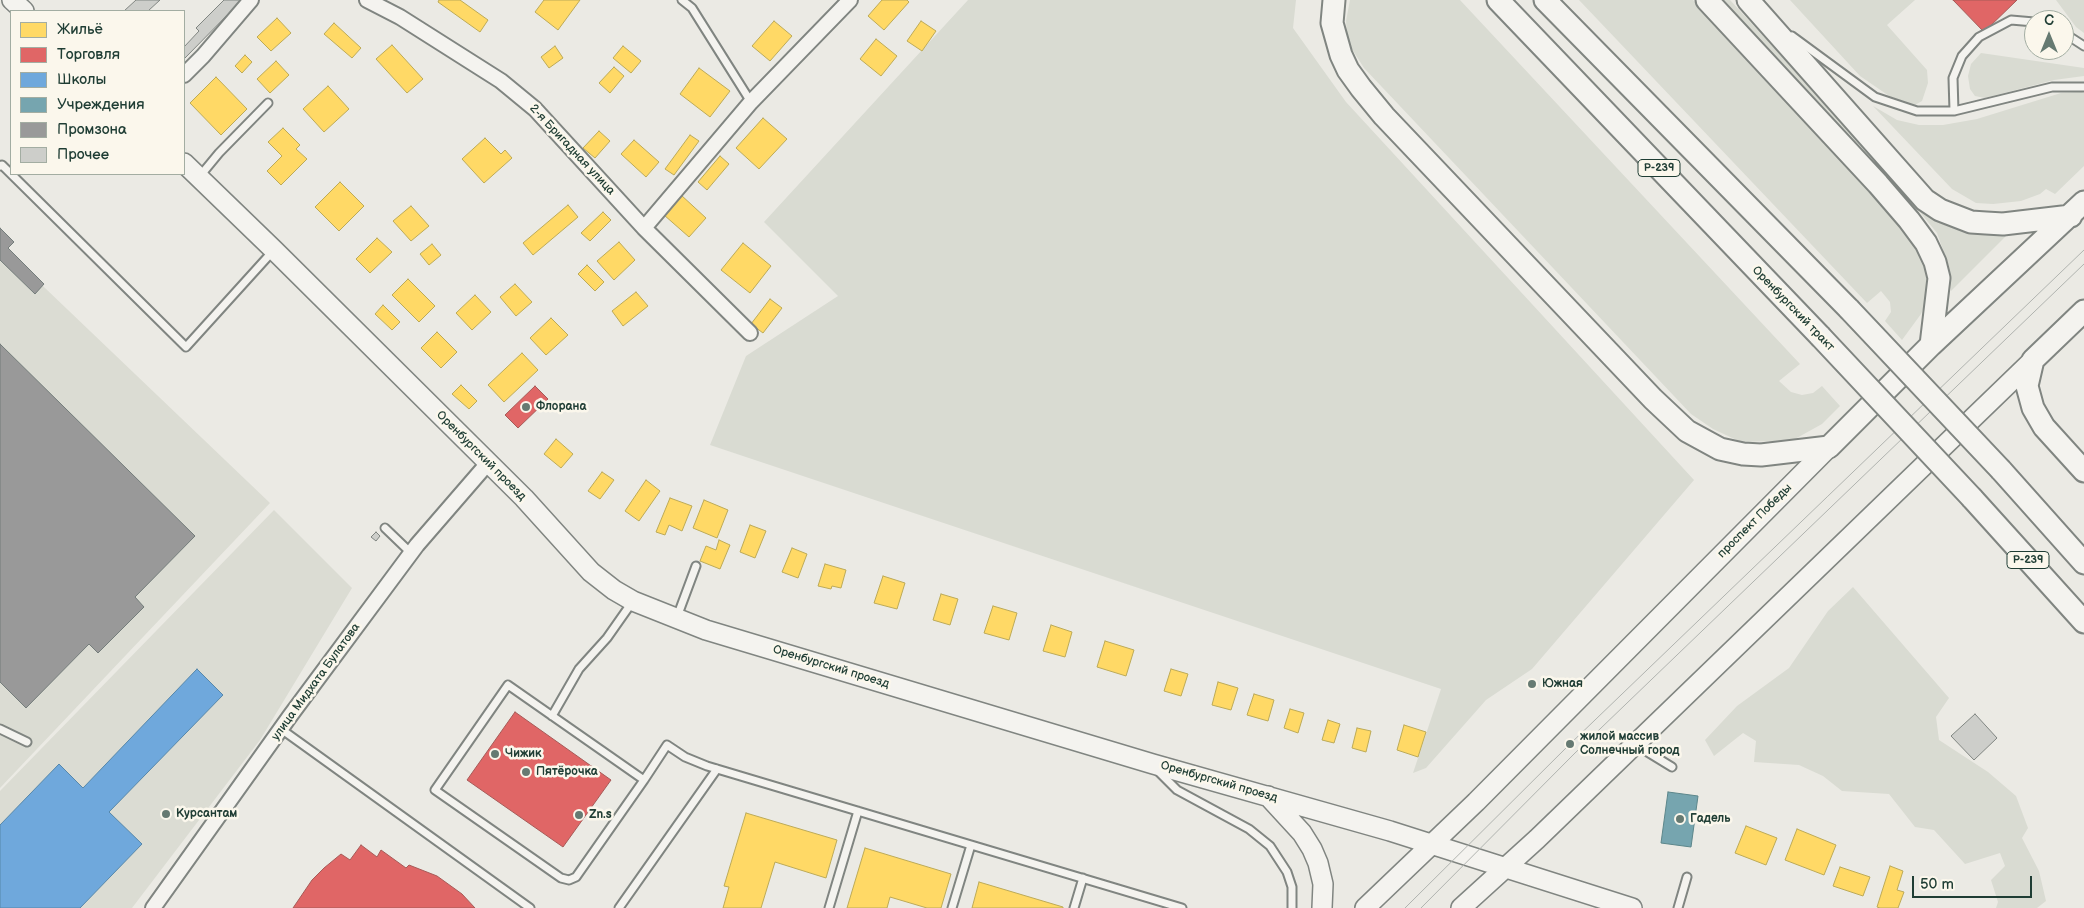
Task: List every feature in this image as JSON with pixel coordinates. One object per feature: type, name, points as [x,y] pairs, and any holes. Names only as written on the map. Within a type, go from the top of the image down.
[{"type":"main road","points":[[12,0],[23,10]]},
{"type":"main road","points":[[1334,0],[1332,23],[1336,40],[1348,70],[1361,88],[1398,130],[1669,414],[1704,442],[1720,449],[1742,454],[1761,455],[1829,447]]},
{"type":"main road","name":"Оренбургский тракт","points":[[1498,0],[1820,336],[1972,498],[2084,622]]},
{"type":"main road","name":"Р-239","points":[[1545,0],[1848,309],[2001,470],[2084,563]]},
{"type":"main road","points":[[1707,0],[1878,184],[1926,243],[1935,262],[1939,278],[1931,345]]},
{"type":"main road","points":[[1754,6],[1925,200],[1940,210],[1971,222],[2003,224],[2077,209]]},
{"type":"main road","name":"Оренбургский проезд","points":[[185,164],[524,498],[591,572],[614,590],[633,601],[676,619],[1153,764],[1430,844],[1632,908]]},
{"type":"main road","name":"проспект Победы","points":[[1365,908],[1560,718],[1931,345],[2077,209]]},
{"type":"main road","points":[[1461,908],[2084,311]]},
{"type":"main road","points":[[2033,360],[2027,386],[2033,408],[2053,439],[2084,471]]},
{"type":"main road","points":[[1267,796],[1302,833],[1312,848],[1323,884],[1322,908]]},
{"type":"street","points":[[185,74],[251,0]]},
{"type":"street","name":"2-я Бригадная улица","points":[[366,0],[400,17],[501,81],[535,109],[644,228],[750,333]]},
{"type":"street","points":[[644,228],[751,102],[850,0]]},
{"type":"street","name":"улица Мидхата Булатова","points":[[153,908],[281,729],[411,553],[488,463]]},
{"type":"lane","points":[[682,0],[692,8],[751,102]]},
{"type":"lane","points":[[1754,6],[1875,97],[1917,111],[1954,111],[2052,87],[2084,87]]},
{"type":"lane","points":[[1954,111],[1953,78],[1962,56],[1979,37],[2011,20],[2024,21]]},
{"type":"lane","points":[[198,178],[219,153],[268,103]]},
{"type":"lane","points":[[0,166],[2,165],[10,173]]},
{"type":"lane","points":[[12,175],[186,347],[274,250]]},
{"type":"lane","points":[[385,528],[411,553]]},
{"type":"lane","points":[[676,619],[696,566]]},
{"type":"lane","points":[[552,716],[579,670],[607,638],[633,601]]},
{"type":"lane","points":[[644,780],[508,685],[434,790],[560,878],[569,880],[576,876],[644,780],[667,745],[685,757],[717,769],[1182,908]]},
{"type":"lane","points":[[281,729],[530,908]]},
{"type":"lane","points":[[0,730],[27,742]]},
{"type":"lane","points":[[1634,744],[1672,767]]},
{"type":"lane","points":[[1153,764],[1161,775],[1178,790],[1250,828],[1270,846],[1287,872],[1292,887],[1292,908]]},
{"type":"lane","points":[[619,908],[717,769]]},
{"type":"lane","points":[[829,908],[858,811]]},
{"type":"lane","points":[[952,908],[971,845]]},
{"type":"lane","points":[[1678,908],[1688,877]]},
{"type":"lane","points":[[1074,908],[1083,878]]},
{"type":"shaded area","points":[[968,0],[1296,0],[1293,28],[1346,102],[1694,480],[1532,669],[1486,700],[1426,768],[1413,773],[1441,689],[710,445],[746,356],[838,296],[764,222]]},
{"type":"shaded area","points":[[1350,0],[1460,0],[1800,364],[1779,381],[1791,392],[1802,395],[1813,393],[1822,386],[1840,406],[1822,424],[1795,439],[1774,441],[1741,442],[1713,429],[1691,414],[1364,68],[1350,46],[1347,34],[1346,21]]},
{"type":"shaded area","points":[[1579,0],[1693,0],[1918,238],[1929,268],[1927,301],[1921,314],[1902,340],[1885,321],[1891,312],[1890,302],[1881,291],[1867,303]]},
{"type":"shaded area","points":[[1720,0],[1730,0],[1921,207],[2009,233],[1951,291],[1948,264],[1937,233],[1919,211]]},
{"type":"shaded area","points":[[1790,0],[1915,0],[1887,25],[1927,70],[1928,83],[1922,101],[1915,105],[1907,105],[1895,100],[1860,76]]},
{"type":"shaded area","points":[[2056,0],[2084,0],[2084,33],[2074,24],[2074,10],[2063,10]]},
{"type":"shaded area","points":[[1981,53],[2084,68],[2084,76],[2054,80],[1985,98],[1975,96],[1970,89],[1968,76],[1971,64]]},
{"type":"shaded area","points":[[2061,93],[2084,93],[2084,166],[2055,194],[2046,189],[2040,194],[2021,201],[1993,204],[1976,203],[1952,189],[1873,106],[1897,120],[1919,125],[1943,125],[1977,119]]},
{"type":"shaded area","points":[[0,245],[270,503],[0,788]]},
{"type":"shaded area","points":[[274,510],[352,588],[260,740],[132,908],[0,908],[0,791]]},
{"type":"shaded area","points":[[1853,587],[1949,698],[1936,717],[1939,740],[1988,772],[2016,796],[2028,828],[2022,838],[2039,871],[2046,901],[2037,908],[1996,908],[1998,902],[1991,880],[2005,866],[2000,853],[1965,864],[1934,830],[1915,827],[1889,794],[1842,791],[1823,776],[1799,765],[1754,762],[1756,741],[1743,733],[1714,756],[1705,740],[1737,706],[1789,668],[1828,611]]},
{"type":"building: Жильё","points":[[439,0],[460,0],[488,20],[480,32],[438,2]]},
{"type":"building: Жильё","points":[[544,0],[580,0],[558,30],[535,12]]},
{"type":"building: Жильё","points":[[882,0],[907,0],[909,2],[884,30],[868,16]]},
{"type":"building: Жильё","points":[[277,18],[291,33],[271,51],[257,37]]},
{"type":"building: Жильё","points":[[774,21],[792,36],[770,61],[752,46]]},
{"type":"building: Жильё","points":[[921,21],[936,31],[922,51],[907,41]]},
{"type":"building: Жильё","points":[[334,23],[361,48],[352,58],[324,34]]},
{"type":"building: Жильё","points":[[876,39],[897,56],[881,76],[860,59]]},
{"type":"building: Жильё","points":[[392,45],[423,79],[407,93],[376,59]]},
{"type":"building: Жильё","points":[[555,46],[563,58],[549,68],[541,57]]},
{"type":"building: Жильё","points":[[623,46],[641,61],[631,73],[613,58]]},
{"type":"building: Жильё","points":[[245,55],[252,62],[242,73],[235,66]]},
{"type":"building: Жильё","points":[[276,61],[289,75],[270,93],[257,79]]},
{"type":"building: Жильё","points":[[614,67],[624,76],[610,93],[599,83]]},
{"type":"building: Жильё","points":[[699,68],[730,91],[710,117],[680,94]]},
{"type":"building: Жильё","points":[[216,77],[247,109],[221,135],[190,103]]},
{"type":"building: Жильё","points":[[328,86],[349,109],[324,132],[303,109]]},
{"type":"building: Жильё","points":[[763,118],[787,139],[759,169],[736,148]]},
{"type":"building: Жильё","points":[[283,128],[300,145],[296,149],[307,159],[281,185],[267,171],[282,156],[268,142]]},
{"type":"building: Жильё","points":[[599,131],[610,141],[595,158],[583,148]]},
{"type":"building: Жильё","points":[[690,135],[699,141],[674,175],[665,169]]},
{"type":"building: Жильё","points":[[485,138],[501,154],[505,150],[512,158],[484,183],[462,159]]},
{"type":"building: Жильё","points":[[634,140],[659,162],[646,177],[621,154]]},
{"type":"building: Жильё","points":[[720,156],[729,164],[707,190],[698,182]]},
{"type":"building: Жильё","points":[[340,182],[364,206],[339,231],[315,207]]},
{"type":"building: Жильё","points":[[681,195],[706,218],[689,237],[664,215]]},
{"type":"building: Жильё","points":[[568,205],[578,217],[533,255],[523,243]]},
{"type":"building: Жильё","points":[[411,206],[429,226],[411,241],[393,221]]},
{"type":"building: Жильё","points":[[603,212],[611,220],[590,241],[581,233]]},
{"type":"building: Жильё","points":[[377,238],[392,252],[370,273],[356,259]]},
{"type":"building: Жильё","points":[[619,242],[635,260],[614,280],[597,261]]},
{"type":"building: Жильё","points":[[743,243],[771,266],[750,293],[721,270]]},
{"type":"building: Жильё","points":[[432,244],[441,255],[429,265],[420,254]]},
{"type":"building: Жильё","points":[[587,265],[604,282],[595,291],[578,274]]},
{"type":"building: Жильё","points":[[408,279],[435,306],[419,322],[392,295]]},
{"type":"building: Жильё","points":[[515,284],[532,302],[516,316],[500,297]]},
{"type":"building: Жильё","points":[[636,292],[648,306],[623,326],[612,311]]},
{"type":"building: Жильё","points":[[475,295],[491,312],[472,330],[456,313]]},
{"type":"building: Жильё","points":[[770,299],[782,308],[763,333],[751,324]]},
{"type":"building: Жильё","points":[[383,305],[400,322],[392,330],[375,314]]},
{"type":"building: Жильё","points":[[551,318],[568,335],[546,355],[530,338]]},
{"type":"building: Жильё","points":[[437,332],[457,352],[441,368],[421,348]]},
{"type":"building: Жильё","points":[[522,353],[538,370],[504,402],[488,385]]},
{"type":"building: Жильё","points":[[461,385],[477,401],[469,409],[452,394]]},
{"type":"building: Жильё","points":[[556,439],[573,454],[561,468],[544,454]]},
{"type":"building: Жильё","points":[[602,472],[614,480],[600,499],[588,491]]},
{"type":"building: Жильё","points":[[646,480],[660,491],[639,521],[625,511]]},
{"type":"building: Жильё","points":[[670,498],[692,506],[682,531],[669,525],[665,535],[656,532]]},
{"type":"building: Жильё","points":[[704,500],[728,510],[717,538],[693,528]]},
{"type":"building: Жильё","points":[[750,525],[766,531],[755,558],[740,552]]},
{"type":"building: Жильё","points":[[719,540],[730,545],[720,569],[700,561],[706,546],[716,550]]},
{"type":"building: Жильё","points":[[792,548],[807,554],[798,578],[782,572]]},
{"type":"building: Жильё","points":[[825,564],[846,570],[841,588],[832,586],[831,589],[818,586]]},
{"type":"building: Жильё","points":[[883,576],[905,583],[897,609],[874,603]]},
{"type":"building: Жильё","points":[[941,594],[958,599],[950,625],[933,620]]},
{"type":"building: Жильё","points":[[993,606],[1017,613],[1009,640],[984,633]]},
{"type":"building: Жильё","points":[[1051,625],[1072,632],[1065,657],[1043,651]]},
{"type":"building: Жильё","points":[[1105,641],[1134,650],[1126,676],[1097,667]]},
{"type":"building: Жильё","points":[[1171,669],[1188,674],[1181,696],[1164,691]]},
{"type":"building: Жильё","points":[[1218,682],[1238,688],[1231,710],[1212,705]]},
{"type":"building: Жильё","points":[[1254,694],[1274,700],[1268,721],[1247,715]]},
{"type":"building: Жильё","points":[[1290,709],[1304,713],[1298,733],[1284,728]]},
{"type":"building: Жильё","points":[[1328,720],[1340,724],[1334,743],[1322,740]]},
{"type":"building: Жильё","points":[[1404,725],[1426,732],[1418,757],[1397,750]]},
{"type":"building: Жильё","points":[[1357,728],[1371,731],[1366,752],[1352,748]]},
{"type":"building: Жильё","points":[[746,813],[837,840],[826,878],[775,862],[761,908],[723,908],[729,887],[724,886]]},
{"type":"building: Жильё","points":[[1746,826],[1777,838],[1766,865],[1735,853]]},
{"type":"building: Жильё","points":[[1797,829],[1836,845],[1824,875],[1785,860]]},
{"type":"building: Жильё","points":[[865,848],[951,874],[941,908],[927,908],[890,897],[887,908],[847,908]]},
{"type":"building: Жильё","points":[[1890,866],[1903,871],[1897,890],[1904,892],[1898,908],[1880,908],[1877,907]]},
{"type":"building: Жильё","points":[[1840,867],[1870,877],[1863,896],[1833,886]]},
{"type":"building: Жильё","points":[[979,882],[1063,907],[1063,908],[972,908]]},
{"type":"building: Торговля","points":[[1953,0],[2017,0],[1984,32]]},
{"type":"building: Торговля","name":"Флорана","points":[[535,386],[548,399],[518,428],[505,415]]},
{"type":"building: Торговля","points":[[515,712],[611,780],[563,847],[467,780]]},
{"type":"building: Торговля","points":[[361,845],[377,857],[381,850],[406,868],[409,865],[437,876],[462,894],[475,908],[293,908],[312,880],[324,868],[341,854],[350,860]]},
{"type":"building: Школы","points":[[197,669],[223,695],[109,812],[142,844],[80,908],[0,908],[0,825],[59,764],[83,788]]},
{"type":"building: Учреждения","name":"Гадель","points":[[1668,792],[1698,796],[1691,847],[1661,843]]},
{"type":"building: Промзона","points":[[0,228],[14,242],[8,248],[44,284],[35,294],[0,260]]},
{"type":"building: Промзона","points":[[0,344],[195,536],[135,597],[144,607],[98,653],[89,644],[26,708],[0,682]]},
{"type":"building: Прочее","points":[[136,0],[160,0],[149,10],[125,10]]},
{"type":"building: Прочее","points":[[224,0],[242,0],[185,58],[185,46],[199,31],[196,28]]},
{"type":"building: Прочее","points":[[376,532],[380,536],[376,541],[371,537]]},
{"type":"building: Прочее","points":[[1975,714],[1997,738],[1974,760],[1951,736]]},
{"type":"tram line","points":[[1405,908],[1570,744],[2084,250]]},
{"type":"tram line","points":[[1421,908],[1575,753],[2084,264]]},
{"type":"place","name":"Флорана","points":[[526,407]]},
{"type":"place","name":"Южная","points":[[1532,684]]},
{"type":"place","name":"жилой массив Солнечный город","points":[[1570,744]]},
{"type":"place","name":"Чижик","points":[[495,754]]},
{"type":"place","name":"Пятёрочка","points":[[526,772]]},
{"type":"place","name":"Курсантам","points":[[166,814]]},
{"type":"place","name":"Zn.s","points":[[579,815]]},
{"type":"place","name":"Гадель","points":[[1680,819]]}]
